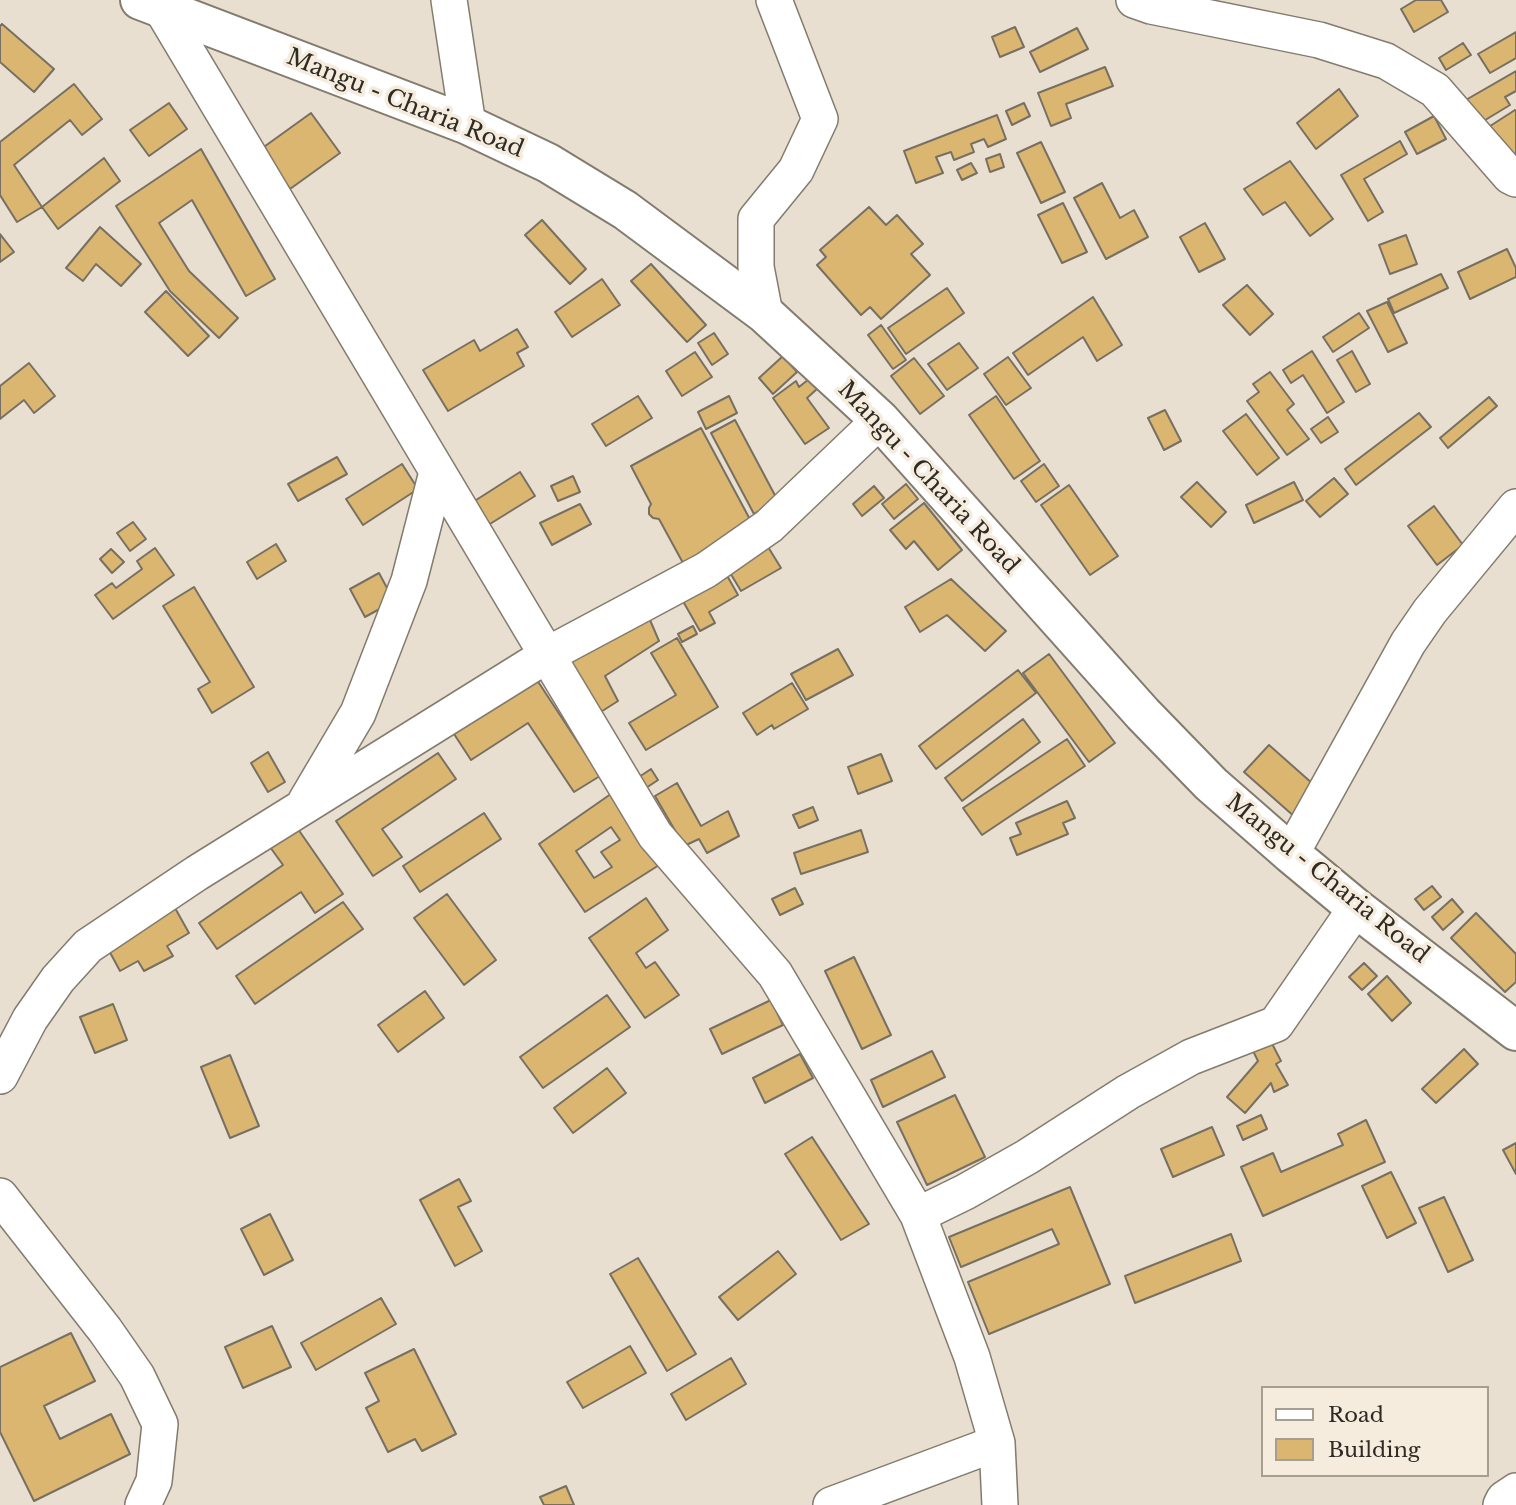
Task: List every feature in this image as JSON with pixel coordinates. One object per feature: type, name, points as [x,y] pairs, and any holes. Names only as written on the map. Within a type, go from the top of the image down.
[{"type":"street","points":[[449,0],[468,125]]},
{"type":"street","points":[[765,314],[755,267],[755,219],[796,170],[820,120],[774,0]]},
{"type":"street","points":[[1134,0],[1151,6],[1319,40],[1386,61],[1435,90],[1510,176],[1516,179]]},
{"type":"street","points":[[146,2],[437,472],[655,835],[775,974],[918,1215],[972,1357],[997,1443],[1000,1505]]},
{"type":"street","name":"Mangu - Charia Road","points":[[146,2],[468,125],[548,163],[625,210],[765,314],[880,420],[1143,714],[1211,784],[1356,908],[1510,1018]]},
{"type":"street","points":[[0,1076],[30,1019],[58,979],[88,946],[197,873],[547,655],[706,570],[769,526],[880,420]]},
{"type":"street","points":[[303,807],[363,701],[409,581],[437,472]]},
{"type":"street","points":[[1291,854],[1408,643],[1430,611],[1516,506]]},
{"type":"street","points":[[918,1215],[1027,1157],[1128,1091],[1191,1057],[1276,1024],[1356,908]]},
{"type":"street","points":[[0,1196],[138,1376],[160,1424],[154,1481],[143,1505]]},
{"type":"street","points":[[831,1505],[997,1443]]},
{"type":"street","points":[[1502,1505],[1504,1499],[1516,1491]]},
{"type":"building","points":[[1416,0],[1441,0],[1448,12],[1414,32],[1401,9]]},
{"type":"building","points":[[2,24],[54,69],[34,92],[0,62]]},
{"type":"building","points":[[1015,27],[1024,47],[1000,57],[992,37]]},
{"type":"building","points":[[1077,28],[1088,49],[1040,72],[1030,52]]},
{"type":"building","points":[[1516,32],[1516,58],[1490,73],[1478,54]]},
{"type":"building","points":[[1463,43],[1471,55],[1446,70],[1439,58]]},
{"type":"building","points":[[1105,67],[1113,86],[1066,104],[1071,118],[1051,126],[1038,93]]},
{"type":"building","points":[[1516,71],[1516,91],[1505,97],[1510,105],[1477,125],[1464,101]]},
{"type":"building","points":[[74,84],[102,119],[82,135],[70,120],[14,165],[42,207],[17,222],[0,195],[0,142]]},
{"type":"building","points":[[1339,89],[1358,116],[1316,149],[1297,123]]},
{"type":"building","points":[[169,103],[187,129],[149,156],[130,130]]},
{"type":"building","points":[[1024,103],[1030,116],[1012,125],[1006,111]]},
{"type":"building","points":[[1516,111],[1516,170],[1487,128]]},
{"type":"building","points":[[311,113],[340,153],[290,189],[261,149]]},
{"type":"building","points":[[997,115],[1006,139],[988,147],[984,139],[971,144],[974,152],[954,160],[951,152],[936,157],[943,173],[916,183],[904,151]]},
{"type":"building","points":[[1434,116],[1446,139],[1417,154],[1405,132]]},
{"type":"building","points":[[1400,141],[1407,154],[1364,179],[1383,212],[1368,221],[1341,175]]},
{"type":"building","points":[[1041,142],[1065,192],[1041,203],[1017,153]]},
{"type":"building","points":[[201,149],[275,279],[246,296],[192,200],[159,223],[189,271],[238,318],[219,338],[170,291],[116,206]]},
{"type":"building","points":[[1000,154],[1004,167],[990,172],[986,159]]},
{"type":"building","points":[[104,158],[120,181],[58,229],[42,207]]},
{"type":"building","points":[[1290,161],[1333,219],[1310,236],[1285,202],[1263,215],[1244,189]]},
{"type":"building","points":[[971,163],[977,173],[962,180],[957,170]]},
{"type":"building","points":[[1102,183],[1120,218],[1134,210],[1148,237],[1106,259],[1074,198]]},
{"type":"building","points":[[1063,203],[1087,252],[1062,263],[1038,215]]},
{"type":"building","points":[[869,207],[886,225],[897,215],[923,244],[911,254],[930,275],[881,319],[870,307],[861,315],[817,265],[826,257],[820,250]]},
{"type":"building","points":[[542,220],[586,269],[570,284],[525,235]]},
{"type":"building","points":[[1205,223],[1225,259],[1199,272],[1180,237]]},
{"type":"building","points":[[100,227],[141,264],[121,286],[96,264],[83,281],[66,268]]},
{"type":"building","points":[[0,234],[14,252],[0,262]]},
{"type":"building","points":[[1406,235],[1417,264],[1390,274],[1379,245]]},
{"type":"building","points":[[1507,249],[1516,268],[1516,277],[1470,299],[1458,272]]},
{"type":"building","points":[[651,264],[706,325],[687,342],[631,281]]},
{"type":"building","points":[[1441,274],[1448,288],[1394,313],[1388,299]]},
{"type":"building","points":[[602,279],[620,305],[572,337],[555,312]]},
{"type":"building","points":[[1247,285],[1273,314],[1250,335],[1223,305]]},
{"type":"building","points":[[947,288],[964,313],[906,354],[888,328]]},
{"type":"building","points":[[166,291],[209,336],[188,356],[145,312]]},
{"type":"building","points":[[1093,297],[1122,345],[1097,361],[1083,337],[1028,375],[1013,353]]},
{"type":"building","points":[[1387,302],[1407,343],[1388,352],[1367,311]]},
{"type":"building","points":[[1359,313],[1369,328],[1333,352],[1323,337]]},
{"type":"building","points":[[881,325],[906,360],[893,369],[868,335]]},
{"type":"building","points":[[517,329],[528,347],[517,353],[524,366],[448,411],[423,370],[474,340],[480,351]]},
{"type":"building","points":[[714,333],[728,354],[712,365],[698,343]]},
{"type":"building","points":[[959,343],[978,368],[947,390],[928,364]]},
{"type":"building","points":[[1312,351],[1344,402],[1327,413],[1303,375],[1291,383],[1283,370]]},
{"type":"building","points":[[1352,351],[1370,384],[1356,392],[1337,360]]},
{"type":"building","points":[[695,352],[712,377],[682,396],[666,371]]},
{"type":"building","points":[[783,356],[797,372],[773,394],[759,378]]},
{"type":"building","points":[[1008,357],[1031,388],[1006,405],[984,374]]},
{"type":"building","points":[[914,358],[944,396],[920,414],[891,376]]},
{"type":"building","points":[[29,363],[55,396],[34,413],[24,400],[0,419],[0,386]]},
{"type":"building","points":[[1270,372],[1294,404],[1287,410],[1309,439],[1287,455],[1247,401],[1259,392],[1253,384]]},
{"type":"building","points":[[809,379],[817,389],[807,398],[829,428],[805,444],[773,398],[796,381],[799,387]]},
{"type":"building","points":[[638,396],[652,418],[606,446],[592,424]]},
{"type":"building","points":[[729,396],[737,413],[706,429],[698,412]]},
{"type":"building","points":[[996,396],[1040,461],[1014,479],[969,415]]},
{"type":"building","points":[[1489,397],[1497,406],[1448,448],[1440,438]]},
{"type":"building","points":[[1165,410],[1181,441],[1164,450],[1148,418]]},
{"type":"building","points":[[1419,413],[1431,427],[1356,485],[1345,469]]},
{"type":"building","points":[[1246,414],[1279,458],[1257,475],[1223,431]]},
{"type":"building","points":[[1328,417],[1338,432],[1321,443],[1311,429]]},
{"type":"building","points":[[735,420],[778,501],[754,514],[711,433]]},
{"type":"building","points":[[701,428],[753,525],[683,563],[659,519],[649,514],[651,504],[631,466]]},
{"type":"building","points":[[337,457],[347,474],[298,501],[288,484]]},
{"type":"building","points":[[402,464],[418,489],[363,525],[346,499]]},
{"type":"building","points":[[1044,464],[1059,486],[1036,502],[1021,481]]},
{"type":"building","points":[[520,472],[535,496],[477,532],[462,509]]},
{"type":"building","points":[[573,476],[580,492],[558,501],[551,486]]},
{"type":"building","points":[[1334,478],[1348,494],[1320,517],[1306,501]]},
{"type":"building","points":[[1197,482],[1226,512],[1211,527],[1181,497]]},
{"type":"building","points":[[1294,482],[1303,500],[1254,523],[1246,505]]},
{"type":"building","points":[[906,484],[918,499],[894,519],[882,504]]},
{"type":"building","points":[[1069,485],[1118,556],[1090,575],[1041,505]]},
{"type":"building","points":[[874,486],[884,498],[862,516],[853,504]]},
{"type":"building","points":[[924,503],[962,550],[938,570],[914,541],[906,549],[890,530]]},
{"type":"building","points":[[580,504],[591,524],[552,545],[540,523]]},
{"type":"building","points":[[1434,506],[1463,545],[1437,565],[1408,526]]},
{"type":"building","points":[[133,522],[146,539],[130,551],[117,533]]},
{"type":"building","points":[[765,542],[781,568],[741,591],[726,566]]},
{"type":"building","points":[[276,544],[286,561],[257,579],[247,562]]},
{"type":"building","points":[[155,548],[174,575],[113,619],[95,595],[112,583],[116,588],[142,569],[137,561]]},
{"type":"building","points":[[111,549],[124,562],[112,573],[100,559]]},
{"type":"building","points":[[725,572],[738,595],[709,612],[715,623],[700,631],[680,596]]},
{"type":"building","points":[[379,573],[394,601],[365,617],[350,589]]},
{"type":"building","points":[[951,579],[1006,631],[985,651],[947,615],[920,632],[905,607]]},
{"type":"building","points":[[194,587],[254,687],[212,713],[198,689],[210,682],[163,606]]},
{"type":"building","points":[[647,613],[659,641],[605,676],[618,701],[596,715],[568,663]]},
{"type":"building","points":[[693,626],[697,634],[682,642],[678,634]]},
{"type":"building","points":[[677,638],[718,707],[646,750],[629,723],[676,695],[651,653]]},
{"type":"building","points":[[838,649],[853,675],[806,700],[791,674]]},
{"type":"building","points":[[1049,654],[1115,743],[1089,762],[1023,673]]},
{"type":"building","points":[[1018,670],[1036,693],[936,769],[919,746]]},
{"type":"building","points":[[537,680],[600,776],[574,792],[528,723],[471,760],[454,734]]},
{"type":"building","points":[[792,683],[808,709],[774,729],[772,725],[757,735],[743,713]]},
{"type":"building","points":[[1023,719],[1040,742],[962,801],[945,778]]},
{"type":"building","points":[[1067,739],[1085,766],[982,835],[963,808]]},
{"type":"building","points":[[1269,745],[1322,792],[1296,818],[1244,772]]},
{"type":"building","points":[[268,752],[285,782],[268,792],[251,763]]},
{"type":"building","points":[[438,753],[456,779],[382,829],[402,857],[373,876],[336,821]]},
{"type":"building","points":[[881,754],[892,781],[858,794],[848,767]]},
{"type":"building","points":[[651,769],[658,780],[637,794],[630,783]]},
{"type":"building","points":[[677,783],[701,826],[728,811],[739,836],[707,853],[699,839],[684,846],[655,796]]},
{"type":"building","points":[[618,789],[667,860],[585,912],[539,844]],"holes":[[[611,827],[620,840],[601,852],[612,867],[594,878],[576,851]]]},
{"type":"building","points":[[1067,801],[1075,818],[1063,823],[1068,834],[1017,855],[1010,838],[1021,834],[1016,823]]},
{"type":"building","points":[[813,807],[818,820],[799,828],[793,815]]},
{"type":"building","points":[[484,813],[501,839],[420,892],[403,866]]},
{"type":"building","points":[[298,829],[343,894],[315,913],[301,892],[217,949],[199,923],[283,865],[270,847]]},
{"type":"building","points":[[861,830],[868,852],[801,874],[794,853]]},
{"type":"building","points":[[1432,886],[1441,897],[1424,910],[1415,899]]},
{"type":"building","points":[[795,888],[803,904],[780,915],[772,899]]},
{"type":"building","points":[[447,894],[496,960],[464,985],[414,918]]},
{"type":"building","points":[[646,898],[668,930],[636,953],[646,968],[655,962],[679,995],[645,1018],[589,938]]},
{"type":"building","points":[[1452,899],[1463,912],[1443,930],[1432,917]]},
{"type":"building","points":[[343,902],[363,929],[255,1004],[236,976]]},
{"type":"building","points":[[175,908],[189,933],[167,946],[173,956],[144,971],[138,961],[120,971],[106,945]]},
{"type":"building","points":[[1476,913],[1516,954],[1516,982],[1505,992],[1451,938]]},
{"type":"building","points":[[854,957],[891,1035],[862,1049],[825,971]]},
{"type":"building","points":[[1364,963],[1377,976],[1362,990],[1349,977]]},
{"type":"building","points":[[1387,976],[1411,1003],[1392,1021],[1368,994]]},
{"type":"building","points":[[425,991],[444,1018],[398,1052],[378,1025]]},
{"type":"building","points":[[607,995],[630,1027],[543,1088],[520,1057]]},
{"type":"building","points":[[771,1000],[783,1025],[722,1054],[710,1029]]},
{"type":"building","points":[[113,1004],[127,1040],[95,1053],[80,1017]]},
{"type":"building","points":[[1268,1036],[1281,1061],[1276,1064],[1288,1085],[1274,1092],[1271,1083],[1245,1113],[1227,1097],[1258,1061],[1250,1045]]},
{"type":"building","points":[[1464,1049],[1478,1064],[1436,1103],[1422,1089]]},
{"type":"building","points":[[932,1051],[945,1077],[883,1107],[871,1080]]},
{"type":"building","points":[[800,1054],[813,1078],[765,1103],[753,1078]]},
{"type":"building","points":[[230,1055],[259,1126],[230,1138],[201,1067]]},
{"type":"building","points":[[607,1068],[626,1093],[573,1133],[554,1108]]},
{"type":"building","points":[[955,1095],[985,1157],[927,1185],[897,1122]]},
{"type":"building","points":[[1261,1115],[1267,1129],[1243,1140],[1237,1126]]},
{"type":"building","points":[[1366,1120],[1385,1162],[1263,1216],[1241,1167],[1273,1153],[1281,1172],[1343,1145],[1338,1134]]},
{"type":"building","points":[[1212,1127],[1224,1155],[1173,1177],[1161,1149]]},
{"type":"building","points":[[812,1137],[869,1224],[841,1240],[785,1154]]},
{"type":"building","points":[[1516,1143],[1516,1174],[1503,1150]]},
{"type":"building","points":[[1391,1172],[1416,1223],[1387,1238],[1362,1186]]},
{"type":"building","points":[[459,1179],[471,1201],[458,1207],[482,1251],[455,1266],[420,1200]]},
{"type":"building","points":[[1070,1187],[1110,1284],[989,1334],[968,1282],[1059,1244],[1052,1229],[961,1267],[949,1237]]},
{"type":"building","points":[[1444,1197],[1473,1260],[1448,1272],[1419,1208]]},
{"type":"building","points":[[270,1214],[293,1260],[264,1275],[241,1229]]},
{"type":"building","points":[[1231,1234],[1241,1261],[1135,1303],[1125,1276]]},
{"type":"building","points":[[778,1251],[796,1274],[738,1320],[719,1297]]},
{"type":"building","points":[[638,1258],[696,1354],[667,1371],[610,1274]]},
{"type":"building","points":[[381,1298],[396,1324],[316,1370],[301,1343]]},
{"type":"building","points":[[272,1326],[291,1367],[243,1388],[225,1347]]},
{"type":"building","points":[[71,1333],[95,1381],[44,1406],[60,1439],[111,1414],[130,1454],[34,1501],[0,1432],[0,1367]]},
{"type":"building","points":[[630,1346],[646,1373],[583,1408],[567,1382]]},
{"type":"building","points":[[414,1349],[456,1434],[422,1451],[415,1439],[388,1452],[366,1408],[379,1401],[365,1373]]},
{"type":"building","points":[[731,1358],[746,1384],[686,1420],[671,1394]]},
{"type":"building","points":[[566,1486],[574,1505],[544,1505],[540,1497]]}]
